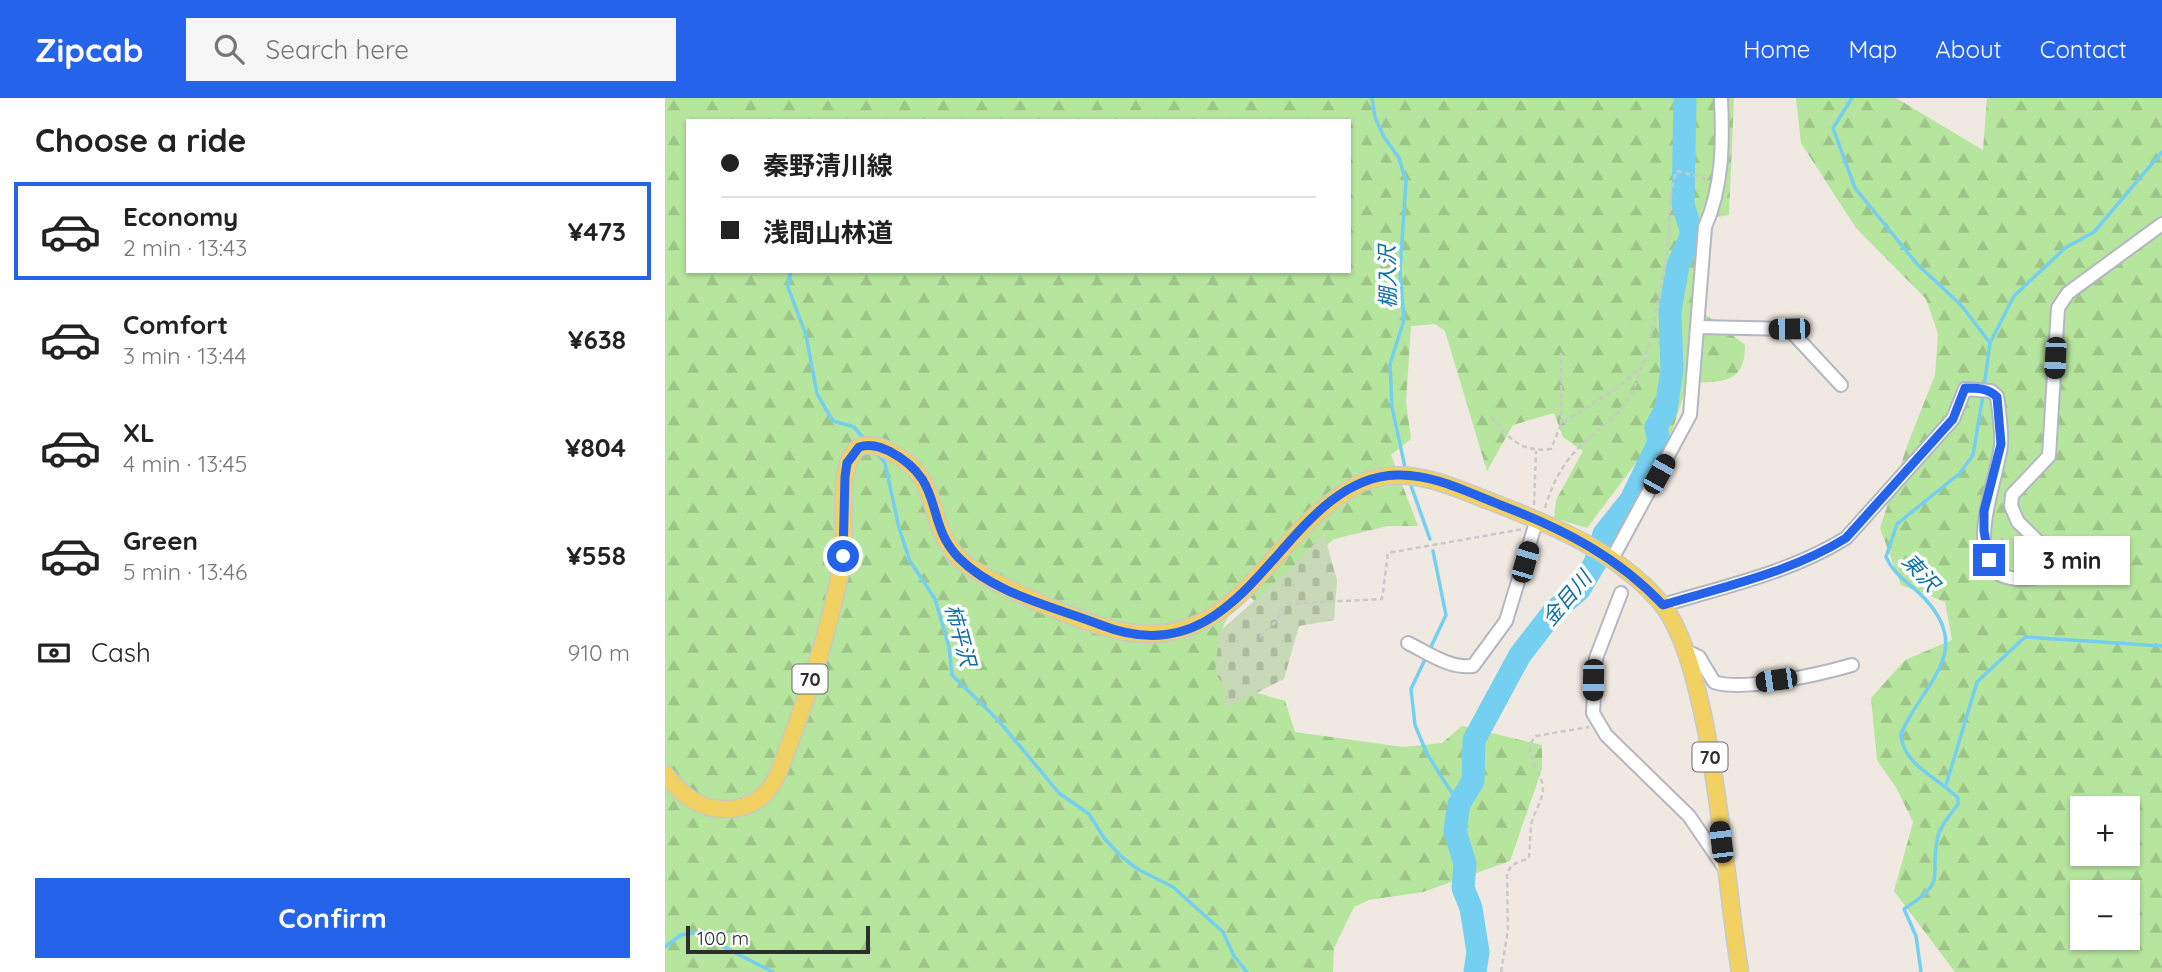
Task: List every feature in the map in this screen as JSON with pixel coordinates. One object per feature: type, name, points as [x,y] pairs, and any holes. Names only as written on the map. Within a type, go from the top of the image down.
[{"type":"main road","name":"70","points":[[665,774],[694,803],[718,809],[741,808],[770,788],[799,720],[835,589],[845,532],[846,470],[853,452],[859,447],[878,446],[901,458],[928,486],[940,528],[959,558],[1002,586],[1111,629],[1136,632],[1178,631],[1216,616],[1235,602],[1333,500],[1366,481],[1397,475],[1414,476],[1445,483],[1537,519],[1582,541],[1608,557],[1663,605],[1685,650],[1694,680],[1712,769],[1740,972]]},
{"type":"street","points":[[1608,557],[1690,415],[1705,227],[1719,181],[1722,153],[1719,144],[1721,98]]},
{"type":"street","points":[[1663,605],[1827,550],[1846,538],[1953,419],[1965,388],[1991,391],[1997,397],[2001,444],[1984,511],[1989,560],[1997,572],[2008,578],[2037,579],[2047,572],[2050,553],[2018,522],[2011,506],[2012,495],[2049,456],[2058,308],[2068,293],[2162,224]]},
{"type":"street","points":[[1698,327],[1789,329],[1841,386]]},
{"type":"street","points":[[1408,643],[1443,661],[1463,667],[1473,666],[1506,621],[1537,519]]},
{"type":"street","points":[[1621,593],[1596,658],[1593,713],[1606,735],[1689,816],[1724,867]]},
{"type":"street","points":[[1685,650],[1699,657],[1714,682],[1729,685],[1816,674],[1852,665]]},
{"type":"path","points":[[1259,637],[1277,620],[1287,604],[1382,599],[1388,552],[1532,527],[1553,480],[1585,441],[1616,418],[1628,400],[1642,365],[1667,249],[1677,171],[1719,181]]},
{"type":"path","points":[[1491,417],[1519,446],[1536,451],[1551,449],[1561,425],[1562,353]]},
{"type":"path","points":[[1561,425],[1620,386],[1642,365]]},
{"type":"path","points":[[1536,451],[1537,519]]},
{"type":"path","points":[[1501,972],[1508,930],[1507,873],[1512,865],[1529,858],[1531,826],[1542,795],[1543,785],[1530,749],[1531,741],[1536,736],[1599,725]]},
{"type":"green space","points":[[665,98],[1734,98],[1729,215],[1706,219],[1701,311],[1745,345],[1741,368],[1729,379],[1688,383],[1668,443],[1642,455],[1587,528],[1554,518],[1556,500],[1583,451],[1563,437],[1554,413],[1513,425],[1487,471],[1445,331],[1435,324],[1411,326],[1406,402],[1411,439],[1391,455],[1418,526],[1388,526],[1334,539],[1259,606],[1241,587],[1218,638],[1223,689],[1257,693],[1285,701],[1295,732],[1403,747],[1442,743],[1462,726],[1542,745],[1542,769],[1510,861],[1423,892],[1369,900],[1354,907],[1334,948],[1333,972],[665,972]]},
{"type":"green space","points":[[1796,98],[1896,98],[1983,150],[1987,98],[2162,98],[2162,972],[1955,972],[1894,891],[1913,822],[1897,789],[1877,760],[1871,698],[1905,660],[1952,640],[1945,602],[1901,585],[1880,528],[1907,446],[1935,375],[1938,334],[1926,299],[1856,228],[1801,143]]},
{"type":"green space","points":[[1324,534],[1337,580],[1334,620],[1299,626],[1284,679],[1225,709],[1222,683],[1215,673],[1219,632],[1291,568]]},
{"type":"waterway","name":"棚入沢","points":[[1372,98],[1375,117],[1384,137],[1399,158],[1406,181],[1400,271],[1404,320],[1390,364],[1392,407],[1406,472]]},
{"type":"waterway","name":"金目川","points":[[1475,972],[1478,952],[1471,908],[1463,888],[1465,864],[1455,831],[1459,804],[1473,781],[1474,740],[1520,655],[1554,611],[1579,590],[1595,563],[1604,534],[1631,500],[1659,442],[1656,427],[1666,409],[1672,370],[1670,311],[1678,265],[1692,234],[1683,204],[1685,98]]},
{"type":"waterway","points":[[1852,98],[1833,128],[1855,188],[1917,264],[1961,305],[1990,343]]},
{"type":"waterway","name":"東沢","points":[[1984,387],[1990,343],[2014,296],[2065,248],[2094,232],[2162,152]]},
{"type":"waterway","name":"柿平沢","points":[[791,273],[788,287],[806,335],[817,394],[833,421],[854,427],[865,440]]},
{"type":"waterway","name":"東沢","points":[[1921,972],[1916,936],[1904,909],[1932,884],[1939,832],[1958,804],[1958,798],[1914,763],[1903,745],[1901,734],[1939,668],[1945,653],[1945,636],[1940,619],[1926,600],[1899,575],[1886,557],[1897,524],[1960,473],[1973,455],[1983,395]]},
{"type":"waterway","name":"柿平沢","points":[[877,453],[885,463],[899,528],[910,561],[935,599],[949,647],[952,675],[998,720],[1059,793],[1089,814],[1104,838],[1123,858],[1139,870],[1173,887],[1223,932],[1234,956],[1247,972]]},
{"type":"waterway","name":"棚入沢","points":[[1410,483],[1430,539]]},
{"type":"waterway","name":"棚入沢","points":[[1433,551],[1446,615],[1411,689],[1415,725],[1427,754],[1459,804]]},
{"type":"waterway","points":[[1946,785],[1977,682],[2025,637],[2162,646]]},
{"type":"waterway","points":[[665,947],[681,935],[703,931],[718,944],[773,972]]},
{"type":"route","points":[[843,556],[847,463],[859,447],[878,446],[901,458],[918,473],[928,486],[946,541],[959,558],[979,572],[1002,586],[1111,629],[1157,633],[1178,631],[1216,616],[1235,602],[1317,515],[1351,488],[1382,477],[1414,476],[1445,483],[1537,519],[1582,541],[1622,566],[1663,605],[1741,582],[1827,550],[1846,538],[1953,419],[1965,388],[1976,388],[1991,391],[1997,397],[1999,412],[1999,463],[1984,511],[1989,560]]}]
